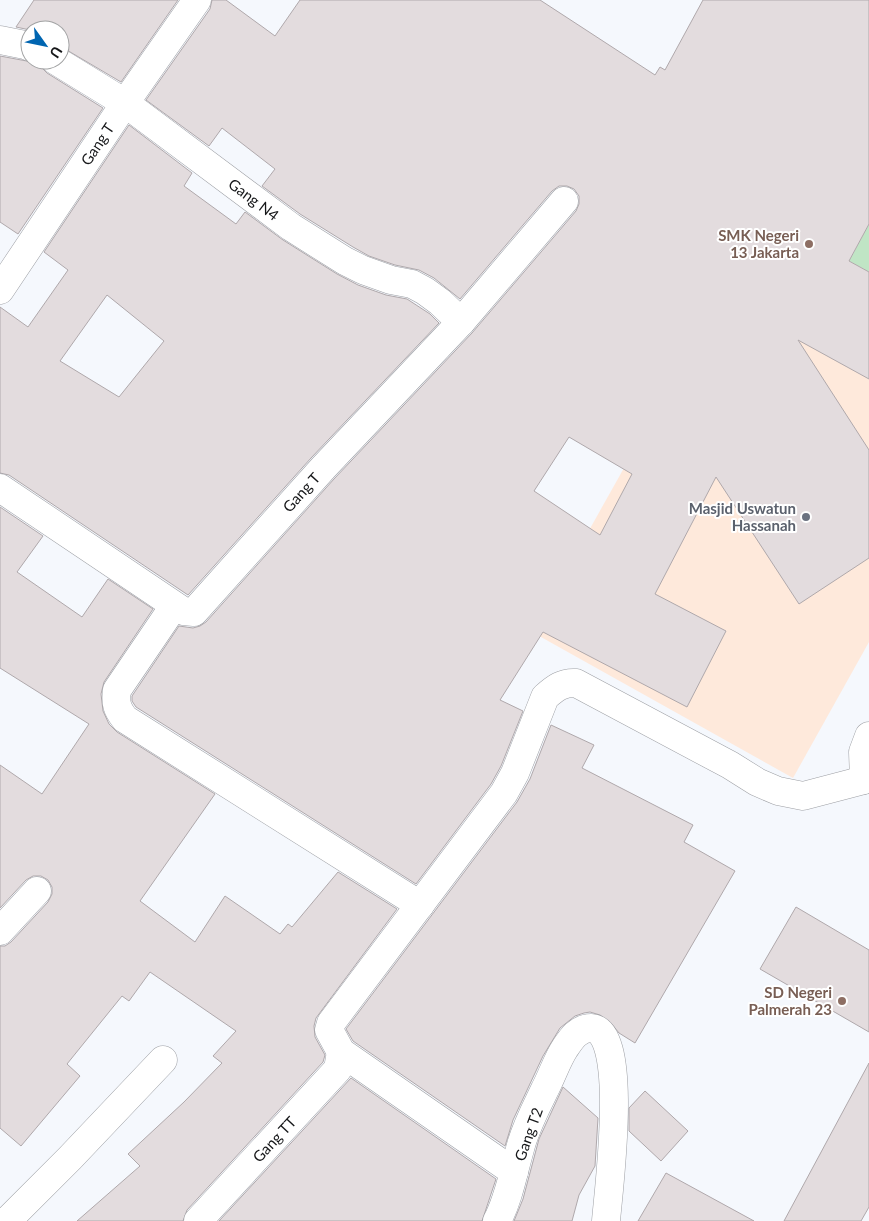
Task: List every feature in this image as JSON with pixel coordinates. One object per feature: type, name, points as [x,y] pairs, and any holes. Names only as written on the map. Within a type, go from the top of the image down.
[{"type":"street","name":"Gang T","points":[[0,290],[125,102],[197,0]]},
{"type":"street","points":[[0,40],[20,44]]},
{"type":"street","name":"Gang N4","points":[[70,69],[125,102],[291,227],[362,270],[391,280],[412,284],[424,290],[461,322]]},
{"type":"street","name":"Gang T","points":[[0,488],[174,606],[183,611],[194,612],[324,468],[461,322],[564,201]]},
{"type":"street","points":[[174,606],[118,690],[115,701],[118,711],[125,720],[420,905]]},
{"type":"street","points":[[514,1172],[341,1052],[329,1030],[330,1023],[504,793],[515,773],[545,696],[553,689],[567,682],[576,683],[730,765],[757,782],[778,791],[803,796],[867,782],[863,752],[869,736]]},
{"type":"street","points":[[0,931],[37,891]]},
{"type":"street","name":"Gang T2","points":[[497,1221],[504,1208],[525,1134],[564,1050],[574,1035],[581,1030],[594,1028],[603,1036],[609,1051],[613,1080],[614,1135],[606,1221]]},
{"type":"street","name":"Gang TT","points":[[198,1221],[338,1069],[341,1052]]},
{"type":"street","points":[[7,1221],[163,1060]]},
{"type":"shaded area","name":"SMK Negeri 13 Jakarta","points":[[869,31],[869,642],[793,778],[532,632]]},
{"type":"green space","points":[[869,224],[869,272],[849,261]]},
{"type":"building","points":[[34,0],[178,0],[121,82],[70,52],[70,20],[21,20]]},
{"type":"building","points":[[212,0],[226,0],[275,36],[300,0],[540,0],[655,75],[660,67],[665,70],[703,0],[869,0],[869,224],[849,261],[869,272],[869,379],[798,340],[869,450],[869,558],[799,604],[716,477],[655,594],[726,631],[687,707],[543,632],[500,700],[523,711],[501,766],[491,784],[416,884],[136,707],[132,701],[132,696],[179,626],[193,628],[206,622],[334,479],[472,333],[576,211],[579,204],[579,196],[574,189],[567,186],[559,186],[552,191],[460,299],[434,278],[419,270],[395,265],[369,256],[300,214],[262,186],[275,169],[222,128],[209,146],[146,100],[210,9]],"holes":[[[569,437],[632,474],[600,535],[534,491]]]},
{"type":"building","points":[[0,56],[20,60],[20,70],[44,70],[103,108],[18,234],[0,222]]},
{"type":"building","points":[[129,125],[192,173],[184,186],[236,224],[245,212],[283,240],[337,274],[358,285],[386,295],[407,299],[430,314],[439,323],[311,458],[188,595],[9,475],[0,473],[0,307],[28,327],[68,270],[44,252]],"holes":[[[107,295],[164,341],[119,397],[60,361]]]},
{"type":"building","points":[[0,507],[43,536],[17,572],[82,617],[108,579],[153,609],[104,682],[101,694],[103,711],[109,724],[117,732],[215,794],[140,901],[195,942],[225,896],[280,934],[288,924],[292,927],[338,872],[397,909],[316,1018],[314,1026],[315,1037],[325,1055],[323,1062],[187,1210],[183,1221],[77,1221],[140,1166],[128,1154],[184,1102],[222,1063],[213,1056],[236,1031],[150,972],[129,1001],[122,996],[67,1064],[80,1076],[21,1146],[0,1128],[0,946],[5,946],[11,942],[48,902],[52,894],[52,887],[48,880],[41,876],[33,876],[26,880],[0,908],[0,765],[42,794],[89,724],[0,668]]},
{"type":"building","points":[[551,725],[594,745],[582,768],[693,825],[684,842],[735,871],[635,1043],[619,1033],[611,1023],[600,1015],[590,1012],[575,1016],[560,1028],[543,1056],[513,1120],[505,1146],[353,1041],[346,1029],[517,802],[530,779]]},
{"type":"building","name":"SD Negeri Palmerah 23","points":[[796,907],[869,950],[869,1032],[760,969]]},
{"type":"building","points":[[869,1063],[869,1207],[861,1221],[784,1221]]},
{"type":"building","points":[[351,1078],[496,1179],[482,1221],[219,1221]]},
{"type":"building","points":[[563,1087],[598,1118],[595,1166],[579,1195],[572,1221],[514,1221],[523,1199],[539,1139]]},
{"type":"building","points":[[645,1091],[688,1131],[661,1161],[629,1131],[629,1108]]},
{"type":"building","points":[[666,1173],[754,1221],[638,1221]]},
{"type":"place","name":"SMK Negeri 13 Jakarta","points":[[809,244]]},
{"type":"place","name":"Masjid Uswatun Hassanah","points":[[806,517]]},
{"type":"place","name":"SD Negeri Palmerah 23","points":[[842,1001]]}]
